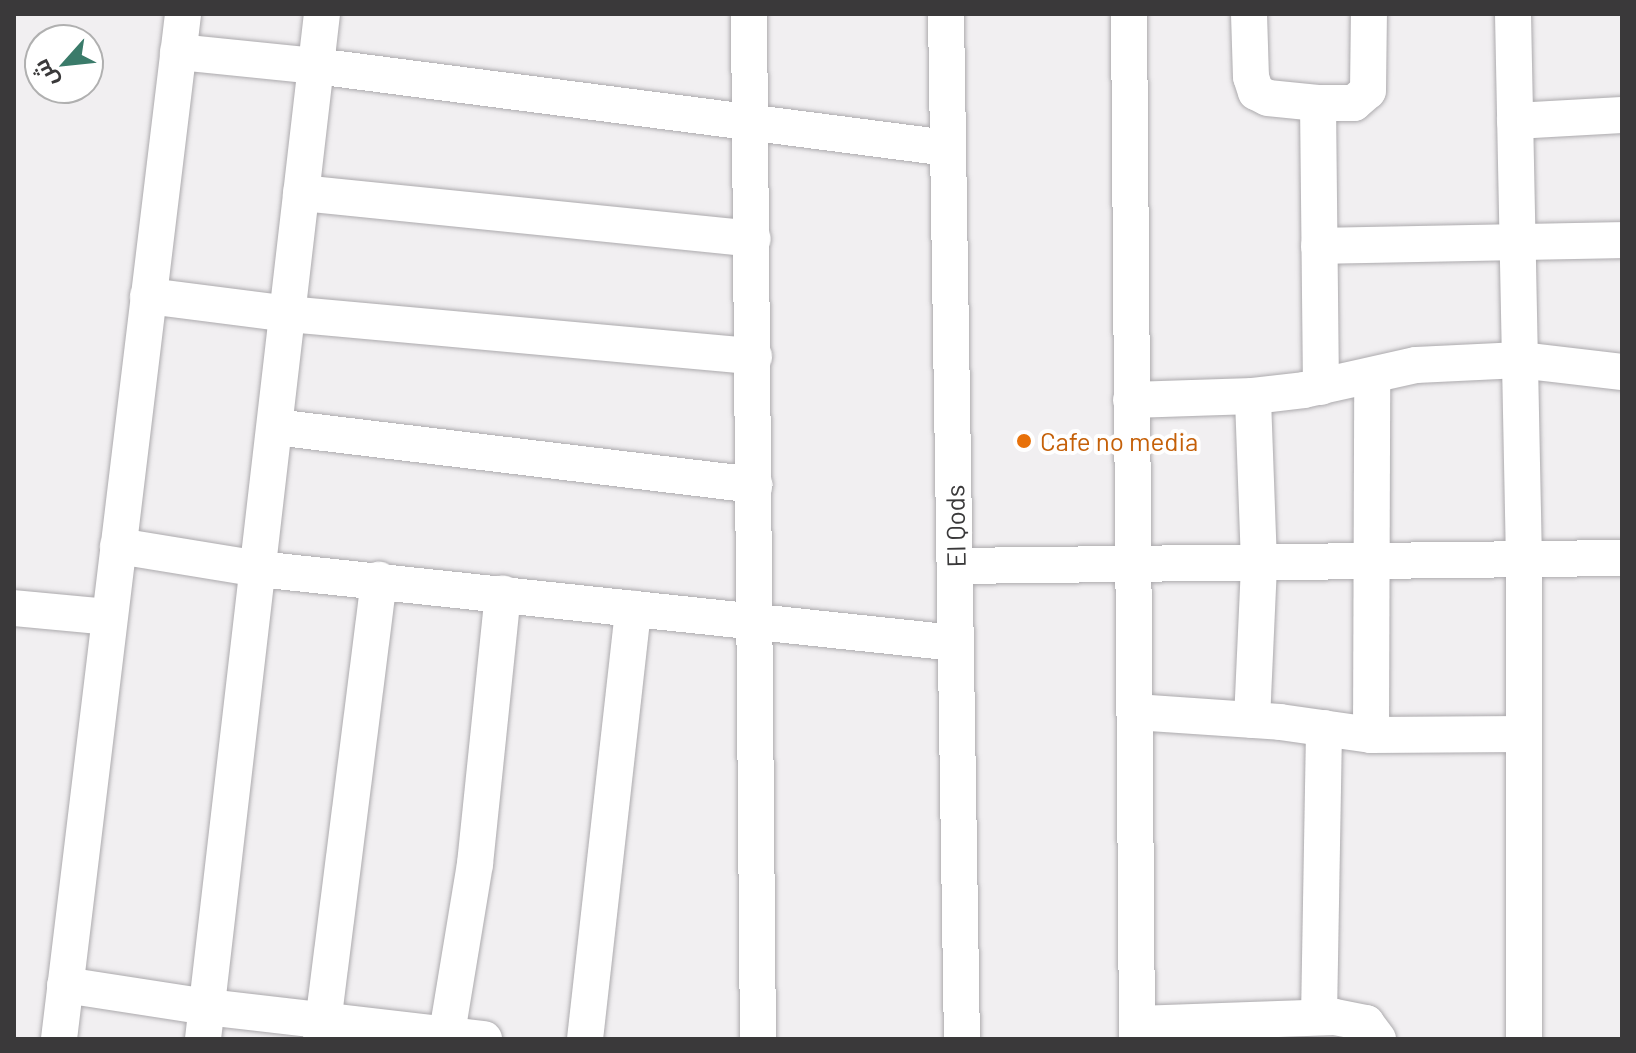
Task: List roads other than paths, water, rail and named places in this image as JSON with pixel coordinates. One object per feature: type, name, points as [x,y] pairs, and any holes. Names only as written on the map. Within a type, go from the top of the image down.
[{"type":"street","points":[[59,1039],[183,14]]},
{"type":"street","points":[[205,1023],[322,14]]},
{"type":"street","points":[[749,14],[757,624],[758,1039]]},
{"type":"street","name":"El Qods","points":[[946,14],[962,1039]]},
{"type":"street","points":[[1129,14],[1137,1032],[1260,1029],[1319,1017],[1359,1020],[1371,1026],[1378,1039]]},
{"type":"street","points":[[1249,14],[1251,77],[1256,92],[1268,98],[1318,103],[1354,103],[1368,91],[1369,14]]},
{"type":"street","points":[[1513,14],[1524,561],[1524,1039]]},
{"type":"street","points":[[178,52],[316,66],[947,148]]},
{"type":"street","points":[[1318,103],[1321,387]]},
{"type":"street","points":[[1515,121],[1622,115]]},
{"type":"street","points":[[301,193],[753,239]]},
{"type":"street","points":[[1319,246],[1622,240]]},
{"type":"street","points":[[148,296],[288,314],[754,356]]},
{"type":"street","points":[[1131,400],[1253,396],[1321,387],[1416,365],[1554,361],[1622,372]]},
{"type":"street","points":[[1371,735],[1372,376]]},
{"type":"street","points":[[1252,720],[1259,563],[1253,396]]},
{"type":"street","points":[[275,427],[755,485]]},
{"type":"street","points":[[118,546],[258,569],[955,643]]},
{"type":"street","points":[[955,566],[1622,558]]},
{"type":"street","points":[[322,1030],[379,580]]},
{"type":"street","points":[[446,1037],[475,864],[503,593]]},
{"type":"street","points":[[14,608],[109,617]]},
{"type":"street","points":[[585,1039],[633,609]]},
{"type":"street","points":[[1135,712],[1252,720],[1371,735],[1524,734]]},
{"type":"street","points":[[1319,1017],[1324,728]]},
{"type":"street","points":[[65,985],[205,1023],[484,1039]]},
{"type":"place","name":"Cafe no media","points":[[1024,441]]}]
